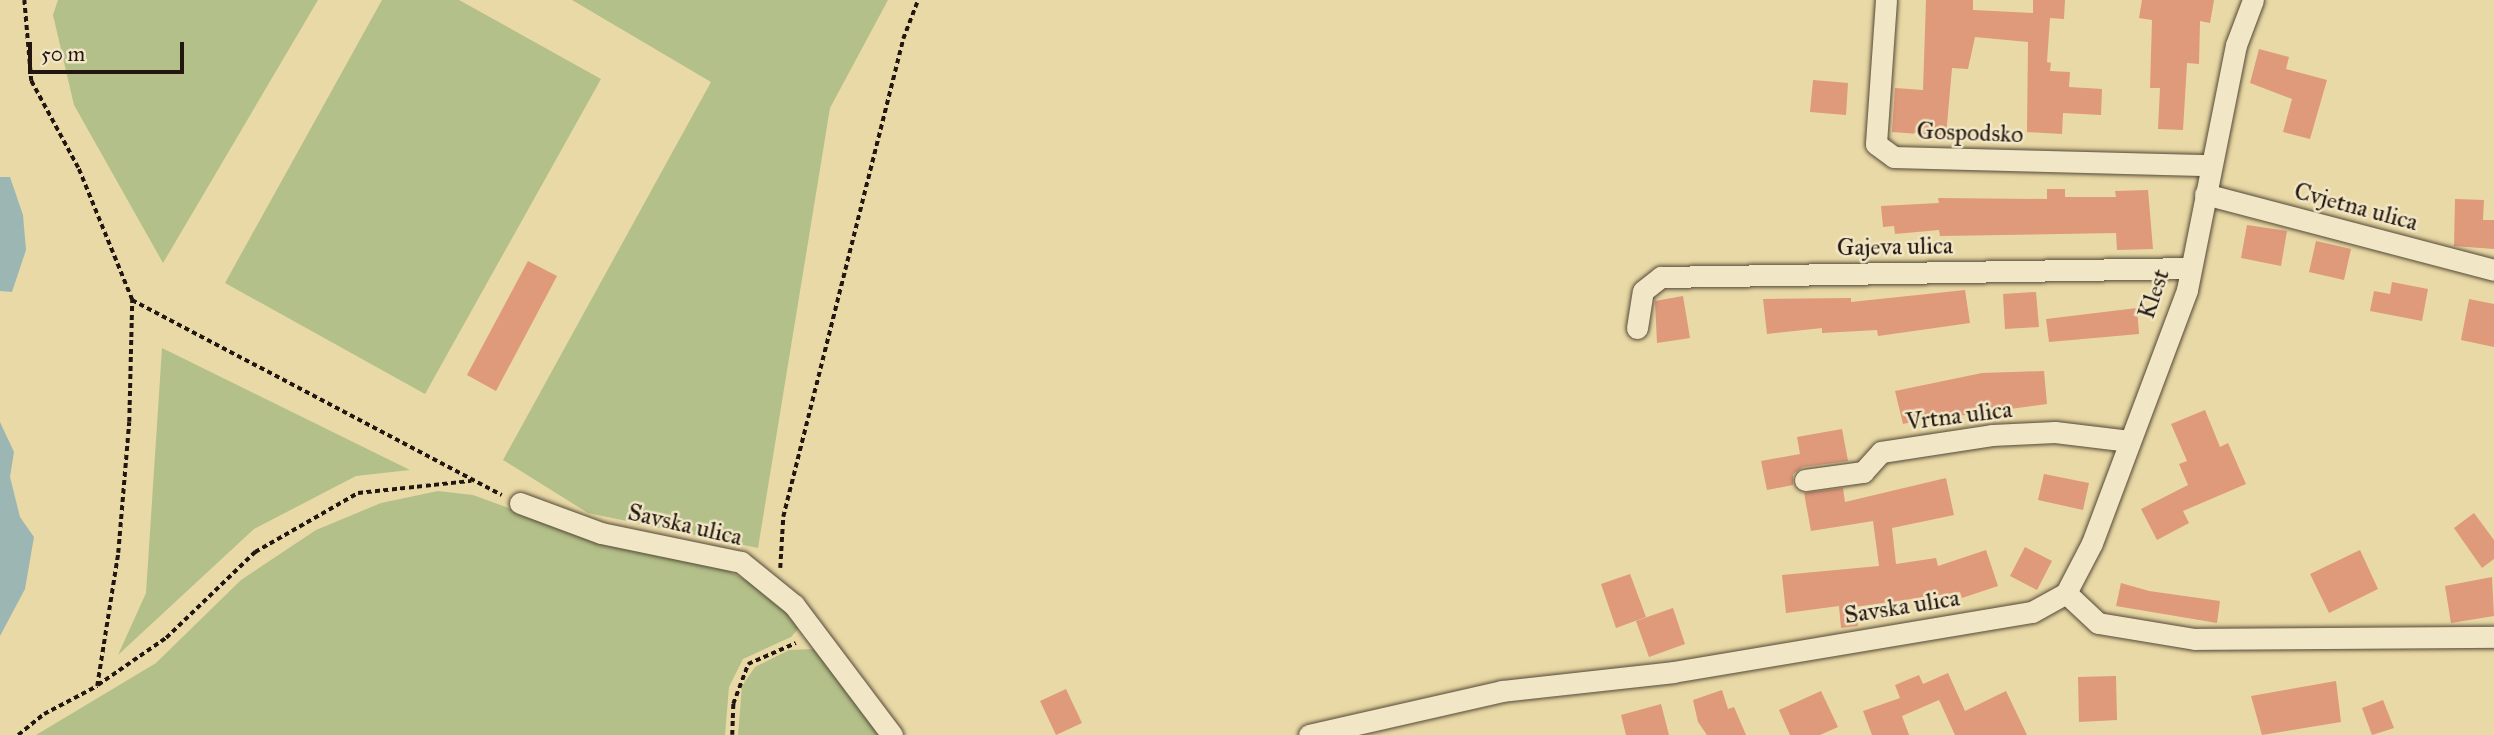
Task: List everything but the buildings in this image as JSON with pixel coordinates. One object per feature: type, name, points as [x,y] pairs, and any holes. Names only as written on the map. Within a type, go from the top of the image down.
[{"type":"street","name":"Gospodsko","points":[[1886,0],[1877,144],[1895,157],[2210,165]]},
{"type":"street","name":"Klest","points":[[2066,593],[2092,543],[2187,290],[2236,45],[2253,0]]},
{"type":"street","name":"Cvjetna ulica","points":[[2205,194],[2494,270]]},
{"type":"street","name":"Gajeva ulica","points":[[1637,327],[1643,291],[1661,277],[2190,268]]},
{"type":"street","name":"Vrtna ulica","points":[[1805,480],[1863,472],[1881,452],[1992,435],[2055,432],[2129,441]]},
{"type":"street","name":"Savska ulica","points":[[520,503],[601,533],[741,562],[779,589],[817,634],[892,735]]},
{"type":"street","name":"Savska ulica","points":[[1309,735],[1502,691],[1673,672],[2032,612],[2066,593]]},
{"type":"street","points":[[2066,593],[2098,623],[2195,639],[2494,637]]},
{"type":"path","points":[[24,0],[31,81],[78,168],[132,300],[129,422],[119,540],[97,686]]},
{"type":"path","points":[[779,589],[783,517],[903,39],[918,0]]},
{"type":"path","points":[[132,300],[471,481],[520,503]]},
{"type":"path","points":[[18,735],[44,714],[97,686],[166,638],[254,552],[358,493],[471,481]]},
{"type":"path","points":[[733,735],[733,704],[748,664],[817,634]]},
{"type":"green space","points":[[58,0],[318,0],[163,263],[74,105],[53,15]]},
{"type":"green space","points":[[382,0],[459,0],[601,79],[425,394],[225,283]]},
{"type":"green space","points":[[572,0],[888,0],[830,108],[758,548],[588,513],[503,460],[711,82]]},
{"type":"green space","points":[[162,348],[410,470],[356,476],[254,529],[118,655],[146,593]]},
{"type":"green space","points":[[438,491],[473,495],[598,541],[725,569],[764,590],[800,627],[791,637],[743,659],[729,687],[725,735],[36,735],[156,663],[241,580],[316,530],[381,503]]},
{"type":"green space","points":[[813,649],[884,735],[738,735],[742,686],[755,667],[789,650]]},
{"type":"water","points":[[0,177],[10,177],[23,215],[26,250],[12,292],[0,291]]},
{"type":"water","points":[[0,422],[14,452],[10,477],[20,517],[34,537],[25,589],[0,636]]}]
